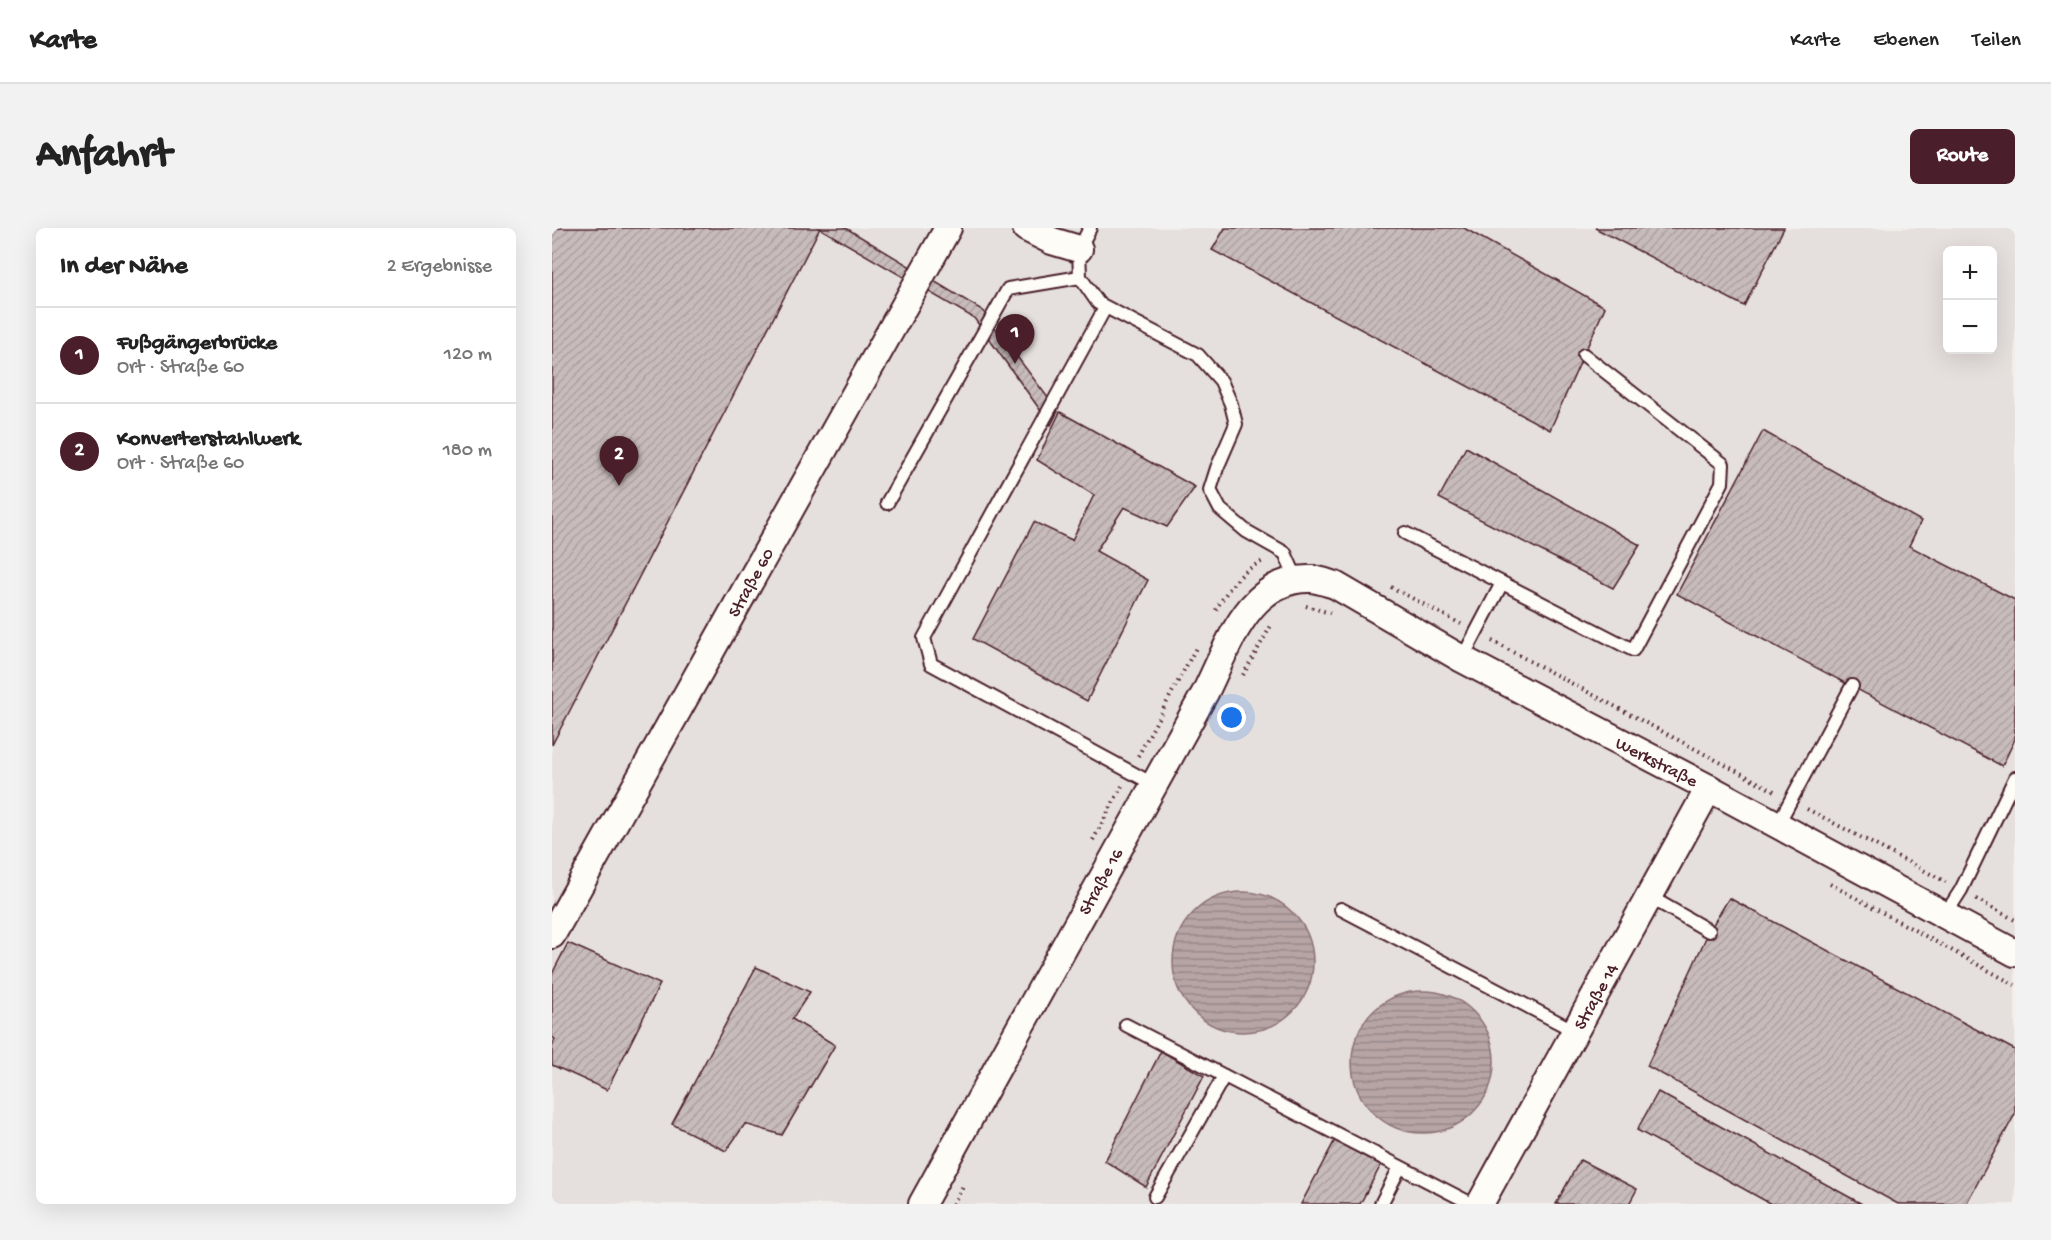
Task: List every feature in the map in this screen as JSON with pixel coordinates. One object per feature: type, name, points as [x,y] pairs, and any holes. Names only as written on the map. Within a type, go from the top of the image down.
[{"type":"street","name":"Straße 60","points":[[555,923],[948,228]]},
{"type":"street","points":[[1026,228],[1052,241],[1085,238]]},
{"type":"street","name":"Werkstraße","points":[[1297,579],[1315,579],[1335,585],[1462,659],[1778,824],[2015,953]]},
{"type":"street","name":"Straße 16","points":[[922,1204],[1204,693],[1245,613],[1261,596],[1280,584],[1297,579]]},
{"type":"street","name":"Straße 14","points":[[1480,1204],[1709,788]]},
{"type":"lane","points":[[1085,238],[1080,277],[1098,303],[1198,355],[1221,381],[1231,404],[1236,424],[1210,490],[1220,509],[1246,531],[1285,553],[1297,579]]},
{"type":"lane","points":[[887,503],[1008,289],[1080,277]]},
{"type":"lane","points":[[1105,308],[924,638],[931,664],[1154,784]]},
{"type":"lane","points":[[1406,533],[1633,650],[1722,483],[1723,464],[1584,355]]},
{"type":"lane","points":[[1462,659],[1502,583]]},
{"type":"lane","points":[[1778,824],[1852,686]]},
{"type":"lane","points":[[1945,915],[1961,890],[2015,778]]},
{"type":"lane","points":[[1650,897],[1709,931]]},
{"type":"lane","points":[[1341,909],[1575,1031]]},
{"type":"lane","points":[[1126,1025],[1472,1204]]},
{"type":"lane","points":[[1155,1197],[1224,1076]]},
{"type":"lane","points":[[1381,1204],[1400,1167]]},
{"type":"path","points":[[1215,613],[1225,594],[1251,566],[1285,553]]},
{"type":"path","points":[[1383,582],[2015,920]]},
{"type":"path","points":[[1300,607],[1310,606],[1333,614]]},
{"type":"path","points":[[1243,675],[1277,616]]},
{"type":"path","points":[[1091,843],[1200,641]]},
{"type":"path","points":[[1220,715],[1226,705]]},
{"type":"path","points":[[1830,884],[2015,985]]},
{"type":"path","points":[[953,1204],[964,1183]]},
{"type":"shaded area","points":[[552,228],[2015,228],[2015,1204],[552,1204]]},
{"type":"shaded area","points":[[1243,892],[1270,897],[1293,912],[1308,935],[1313,962],[1308,989],[1293,1012],[1270,1027],[1243,1032],[1216,1027],[1193,1012],[1178,989],[1173,962],[1178,935],[1193,912],[1216,897]]},
{"type":"shaded area","points":[[1423,991],[1450,996],[1473,1012],[1489,1035],[1494,1062],[1489,1089],[1473,1112],[1450,1128],[1423,1133],[1396,1128],[1373,1112],[1357,1089],[1352,1062],[1357,1035],[1373,1012],[1396,996]]},
{"type":"building","points":[[552,228],[820,228],[552,745]]},
{"type":"building","points":[[819,228],[846,228],[982,310],[1058,411],[1051,425],[974,318]]},
{"type":"building","points":[[1225,228],[1464,228],[1605,307],[1550,430],[1212,250]]},
{"type":"building","points":[[1595,228],[1784,228],[1744,306]]},
{"type":"building","points":[[1060,412],[1195,487],[1167,527],[1124,507],[1096,551],[1148,580],[1087,701],[973,639],[1034,522],[1072,540],[1094,495],[1037,460]]},
{"type":"building","points":[[1763,431],[1921,521],[1909,546],[2015,600],[2015,739],[2002,766],[1677,594]]},
{"type":"building","points":[[1466,447],[1640,545],[1613,588],[1439,498]]},
{"type":"building","points":[[1729,898],[2015,1050],[2015,1114],[1966,1204],[1898,1204],[1647,1066],[1709,931]]},
{"type":"building","points":[[568,943],[660,984],[607,1090],[552,1065],[552,1047],[555,1039],[552,1037],[552,974]]},
{"type":"building","points":[[756,967],[810,992],[792,1019],[835,1045],[782,1135],[745,1124],[726,1151],[672,1124]]},
{"type":"building","points":[[1161,1051],[1204,1076],[1146,1187],[1105,1161]]},
{"type":"building","points":[[1658,1092],[1862,1204],[1771,1204],[1637,1130]]},
{"type":"building","points":[[1335,1140],[1381,1165],[1360,1204],[1301,1204]]},
{"type":"building","points":[[1580,1160],[1637,1189],[1629,1204],[1556,1204]]},
{"type":"place","name":"Fußgängerbrücke","points":[[1015,364]]},
{"type":"place","name":"Konverterstahlwerk","points":[[619,486]]}]
